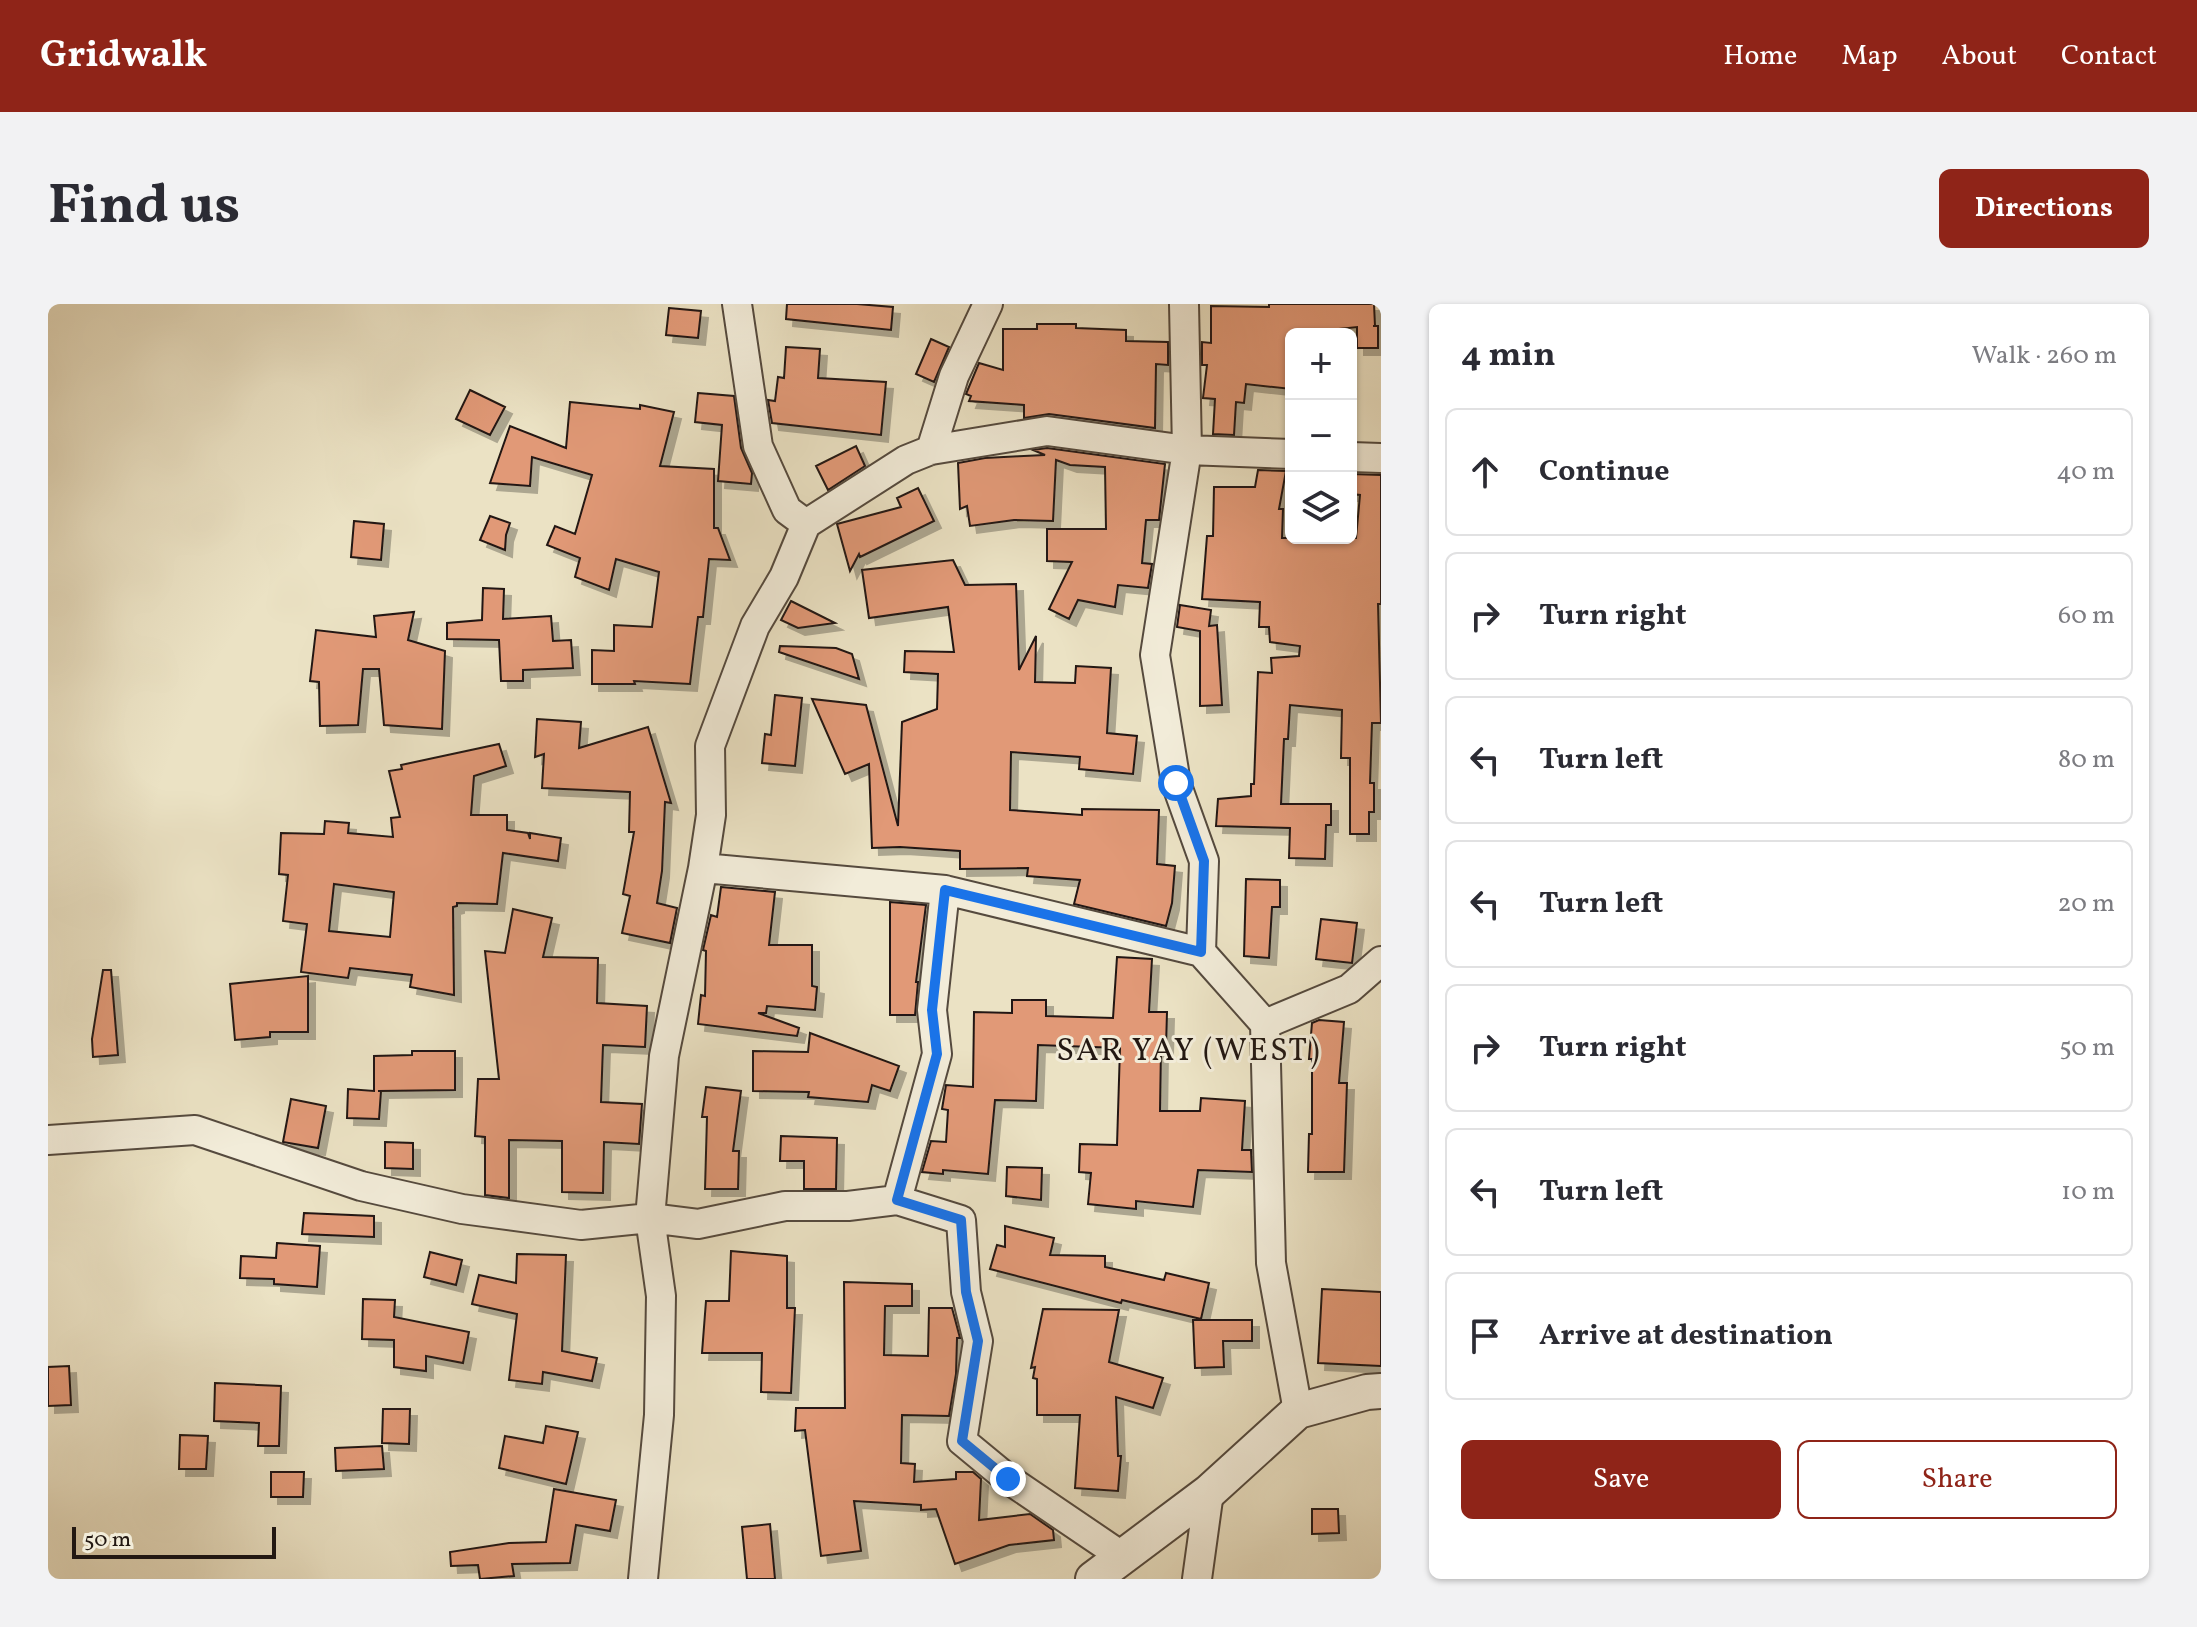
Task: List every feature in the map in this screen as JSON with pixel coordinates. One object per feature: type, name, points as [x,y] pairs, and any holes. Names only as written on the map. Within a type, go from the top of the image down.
[{"type":"street","points":[[737,304],[758,446],[787,510],[806,524]]},
{"type":"street","points":[[931,450],[954,376],[988,304]]},
{"type":"street","points":[[1184,304],[1187,450],[1155,655],[1176,783],[1204,861],[1201,952]]},
{"type":"street","points":[[643,1579],[659,1415],[661,1296],[650,1218],[664,1056],[711,815],[710,746],[755,626],[784,577],[806,524],[906,460],[931,450],[1047,431],[1187,450],[1285,454]]},
{"type":"street","points":[[1357,457],[1381,458]]},
{"type":"street","points":[[703,868],[945,890],[1201,952],[1265,1024],[1271,1263],[1298,1411]]},
{"type":"street","points":[[897,1200],[937,1054],[932,1010],[945,890]]},
{"type":"street","points":[[1265,1024],[1349,989],[1381,961]]},
{"type":"street","points":[[48,1140],[195,1130],[361,1186],[462,1209],[581,1225],[650,1218],[698,1224],[785,1206],[848,1206],[897,1200],[961,1220],[966,1292],[978,1341],[962,1441],[1008,1479],[1123,1557]]},
{"type":"street","points":[[1093,1579],[1209,1492],[1298,1411],[1381,1391]]},
{"type":"street","points":[[1197,1579],[1209,1492]]},
{"type":"building","points":[[787,304],[893,307],[891,330],[786,319]]},
{"type":"building","points":[[1269,304],[1374,304],[1378,348],[1357,348],[1357,327],[1285,328],[1285,388],[1246,384],[1244,403],[1236,402],[1234,435],[1213,434],[1215,399],[1203,398],[1207,365],[1202,365],[1202,342],[1211,343],[1211,306],[1269,307]]},
{"type":"building","points":[[669,308],[701,311],[698,338],[666,335]]},
{"type":"building","points":[[1037,324],[1076,324],[1076,328],[1126,330],[1126,341],[1168,342],[1168,365],[1156,364],[1155,428],[1049,414],[1024,418],[1024,405],[969,401],[971,396],[966,394],[979,363],[1003,370],[1003,329],[1037,329]]},
{"type":"building","points":[[931,339],[949,347],[934,382],[916,374]]},
{"type":"building","points":[[786,347],[820,349],[818,378],[886,382],[881,435],[772,423],[768,400],[775,401],[778,377],[784,378]]},
{"type":"building","points":[[470,390],[505,407],[490,435],[456,419]]},
{"type":"building","points":[[698,393],[734,396],[741,448],[752,473],[751,484],[718,481],[722,425],[695,422]]},
{"type":"building","points":[[570,402],[640,409],[640,405],[674,412],[660,466],[714,469],[714,528],[718,528],[730,560],[709,559],[703,617],[698,617],[690,684],[634,681],[635,684],[592,684],[592,650],[614,651],[614,625],[652,627],[659,572],[616,559],[609,590],[575,577],[580,558],[547,545],[555,526],[575,534],[592,475],[532,457],[530,486],[490,483],[510,426],[566,448]]},
{"type":"building","points":[[856,446],[865,466],[828,490],[816,466]]},
{"type":"building","points":[[1047,448],[1165,464],[1159,520],[1146,520],[1142,563],[1152,564],[1148,588],[1118,585],[1115,607],[1078,600],[1069,619],[1049,609],[1072,562],[1047,561],[1047,529],[1106,529],[1105,467],[1070,465],[1056,460],[1053,521],[1014,520],[970,526],[967,506],[960,509],[958,463],[985,458],[1045,455],[1033,450]]},
{"type":"building","points":[[1258,470],[1285,471],[1279,509],[1283,509],[1282,538],[1285,538],[1285,544],[1357,544],[1360,495],[1357,495],[1357,474],[1381,475],[1381,604],[1378,604],[1381,723],[1372,723],[1370,783],[1374,783],[1374,812],[1369,812],[1369,834],[1350,834],[1350,758],[1341,758],[1342,710],[1290,705],[1288,739],[1284,739],[1281,804],[1331,804],[1331,825],[1326,825],[1325,859],[1289,858],[1290,828],[1216,826],[1218,799],[1251,796],[1258,672],[1272,673],[1271,658],[1299,656],[1300,646],[1270,642],[1269,627],[1259,627],[1260,602],[1202,599],[1207,536],[1213,536],[1214,487],[1255,487]]},
{"type":"building","points":[[918,488],[934,521],[860,557],[859,554],[850,571],[837,524],[901,507],[897,498]]},
{"type":"building","points":[[490,516],[510,523],[505,550],[480,540]]},
{"type":"building","points":[[354,521],[384,524],[381,560],[351,557]]},
{"type":"building","points":[[953,560],[965,585],[1016,584],[1019,670],[1036,636],[1035,682],[1075,683],[1076,666],[1111,668],[1107,733],[1137,736],[1133,774],[1079,769],[1080,757],[1011,752],[1010,810],[1082,815],[1082,809],[1159,810],[1157,864],[1175,866],[1172,903],[1166,926],[1074,904],[1080,880],[1027,876],[1028,868],[960,869],[960,851],[872,848],[869,764],[845,774],[812,699],[866,705],[898,826],[902,722],[937,709],[938,674],[904,672],[905,651],[954,652],[948,607],[869,618],[862,570]]},
{"type":"building","points":[[483,588],[504,589],[503,619],[551,616],[553,641],[571,640],[573,668],[523,670],[523,681],[501,681],[499,640],[447,639],[447,623],[482,620]]},
{"type":"building","points":[[791,601],[835,623],[798,628],[781,620]]},
{"type":"building","points":[[1180,605],[1211,610],[1209,626],[1217,625],[1222,705],[1200,706],[1200,631],[1177,627]]},
{"type":"building","points":[[414,612],[408,640],[445,651],[442,729],[384,725],[379,669],[363,669],[358,725],[320,726],[319,682],[310,681],[316,630],[376,637],[374,616]]},
{"type":"building","points":[[780,646],[836,648],[852,654],[859,679],[779,652]]},
{"type":"building","points":[[775,695],[802,698],[795,766],[762,763],[765,734],[771,735]]},
{"type":"building","points":[[537,719],[581,722],[579,748],[648,727],[671,803],[665,802],[662,871],[657,903],[677,908],[670,943],[622,933],[630,896],[623,894],[634,832],[629,832],[630,792],[542,788],[544,754],[535,757]]},
{"type":"building","points":[[499,744],[506,766],[474,776],[471,815],[507,815],[507,830],[528,833],[530,839],[530,833],[561,838],[558,861],[503,853],[497,904],[457,903],[453,907],[454,995],[410,987],[412,975],[350,968],[348,978],[301,972],[307,924],[283,921],[288,875],[279,874],[281,833],[324,834],[325,821],[349,823],[348,833],[393,837],[391,818],[400,817],[389,771],[402,769],[401,765]],"holes":[[[334,884],[394,892],[390,937],[329,931]]]},
{"type":"building","points":[[1246,879],[1280,880],[1280,907],[1272,907],[1269,958],[1244,956]]},
{"type":"building","points":[[721,887],[775,892],[769,945],[812,945],[812,986],[817,987],[815,1010],[767,1006],[766,1013],[758,1013],[799,1028],[797,1036],[698,1024],[701,995],[705,996],[706,951],[703,950],[711,915],[717,917]]},
{"type":"building","points":[[890,902],[926,905],[915,1015],[890,1015]]},
{"type":"building","points":[[513,909],[552,918],[543,957],[598,958],[597,1003],[647,1006],[645,1047],[603,1045],[601,1102],[642,1104],[639,1144],[604,1142],[603,1193],[562,1192],[562,1141],[509,1140],[509,1198],[485,1195],[485,1137],[475,1136],[478,1079],[499,1079],[485,951],[505,953]]},
{"type":"building","points":[[1321,919],[1357,923],[1352,963],[1316,959]]},
{"type":"building","points":[[1117,957],[1152,959],[1149,1012],[1167,1012],[1166,1047],[1161,1047],[1160,1111],[1200,1111],[1201,1098],[1245,1101],[1242,1150],[1251,1150],[1252,1172],[1198,1170],[1193,1207],[1136,1201],[1136,1209],[1088,1204],[1091,1173],[1079,1172],[1080,1144],[1117,1145],[1120,1048],[1038,1045],[1036,1101],[995,1100],[988,1174],[943,1170],[943,1174],[922,1172],[931,1141],[946,1142],[948,1110],[942,1109],[946,1085],[973,1087],[974,1012],[1012,1013],[1012,1000],[1046,1000],[1046,1016],[1113,1018]]},
{"type":"building","points":[[103,970],[111,970],[118,1055],[93,1057],[92,1039]]},
{"type":"building","points":[[308,976],[308,1032],[270,1032],[270,1037],[235,1040],[230,984]]},
{"type":"building","points":[[1319,1020],[1344,1022],[1339,1083],[1347,1083],[1344,1172],[1308,1172],[1309,1134],[1312,1134],[1312,1059],[1309,1059],[1312,1023]]},
{"type":"building","points":[[810,1033],[899,1066],[890,1091],[872,1085],[868,1102],[808,1097],[809,1092],[753,1091],[753,1051],[808,1052]]},
{"type":"building","points":[[412,1051],[455,1051],[455,1090],[378,1091],[381,1091],[379,1119],[347,1118],[348,1089],[374,1091],[374,1056],[412,1055]]},
{"type":"building","points":[[706,1087],[741,1091],[733,1151],[739,1151],[738,1189],[705,1189],[707,1117],[702,1117]]},
{"type":"building","points":[[291,1099],[326,1106],[318,1148],[283,1142]]},
{"type":"building","points":[[781,1136],[837,1138],[836,1189],[804,1189],[804,1161],[780,1161]]},
{"type":"building","points":[[385,1142],[413,1143],[413,1169],[385,1168]]},
{"type":"building","points":[[1007,1167],[1042,1168],[1041,1200],[1006,1196]]},
{"type":"building","points":[[304,1213],[374,1216],[374,1237],[302,1234]]},
{"type":"building","points":[[1005,1226],[1054,1238],[1050,1255],[1105,1256],[1105,1267],[1164,1280],[1166,1273],[1209,1283],[1201,1319],[1122,1300],[1121,1303],[990,1269],[997,1245],[1005,1247]]},
{"type":"building","points":[[277,1243],[320,1246],[317,1287],[274,1284],[274,1279],[240,1278],[241,1256],[276,1258]]},
{"type":"building","points":[[731,1251],[787,1256],[787,1308],[795,1308],[791,1393],[761,1392],[762,1353],[702,1353],[706,1301],[729,1301]]},
{"type":"building","points":[[430,1252],[462,1260],[456,1285],[424,1277]]},
{"type":"building","points":[[517,1254],[566,1255],[562,1351],[597,1358],[592,1381],[543,1372],[542,1384],[509,1380],[517,1314],[472,1304],[479,1275],[516,1283]]},
{"type":"building","points":[[844,1282],[912,1284],[912,1306],[885,1306],[884,1355],[928,1356],[929,1308],[952,1308],[960,1338],[957,1338],[956,1374],[949,1416],[902,1415],[901,1463],[915,1464],[914,1482],[956,1479],[956,1472],[973,1472],[981,1479],[979,1520],[1030,1514],[1053,1530],[1054,1540],[1009,1545],[955,1564],[936,1509],[921,1510],[921,1505],[854,1501],[861,1551],[821,1556],[805,1430],[795,1431],[796,1408],[845,1408]]},
{"type":"building","points":[[1322,1289],[1381,1292],[1381,1366],[1318,1363]]},
{"type":"building","points":[[363,1299],[395,1300],[394,1317],[469,1332],[463,1363],[426,1356],[426,1371],[394,1367],[394,1340],[362,1339]]},
{"type":"building","points":[[1043,1309],[1119,1310],[1109,1362],[1163,1378],[1153,1408],[1116,1397],[1118,1456],[1121,1456],[1118,1491],[1075,1488],[1080,1415],[1037,1415],[1037,1379],[1033,1378],[1035,1367],[1031,1368]]},
{"type":"building","points":[[1193,1320],[1252,1320],[1252,1341],[1223,1341],[1224,1367],[1195,1368]]},
{"type":"building","points":[[69,1366],[71,1405],[48,1406],[48,1367]]},
{"type":"building","points":[[215,1383],[281,1386],[279,1446],[258,1446],[259,1423],[214,1421]]},
{"type":"building","points":[[383,1409],[410,1409],[409,1444],[382,1443]]},
{"type":"building","points":[[546,1426],[578,1432],[566,1484],[499,1468],[505,1436],[543,1443]]},
{"type":"building","points":[[180,1435],[208,1436],[206,1469],[179,1469]]},
{"type":"building","points":[[382,1446],[384,1469],[336,1471],[335,1448]]},
{"type":"building","points":[[271,1472],[304,1472],[303,1497],[271,1497]]},
{"type":"building","points":[[554,1489],[616,1500],[610,1531],[576,1525],[570,1563],[512,1564],[514,1576],[480,1579],[478,1565],[451,1566],[450,1552],[509,1543],[546,1542]]},
{"type":"building","points":[[1312,1509],[1338,1509],[1339,1533],[1312,1534]]},
{"type":"building","points":[[770,1524],[775,1579],[747,1579],[742,1527]]},
{"type":"district","name":"SAR YAY (WEST)","points":[[1189,1049]]},
{"type":"route","points":[[1008,1479],[962,1441],[978,1341],[966,1292],[961,1220],[897,1200],[937,1054],[932,1010],[945,890],[1201,952],[1204,861],[1176,783]]}]
